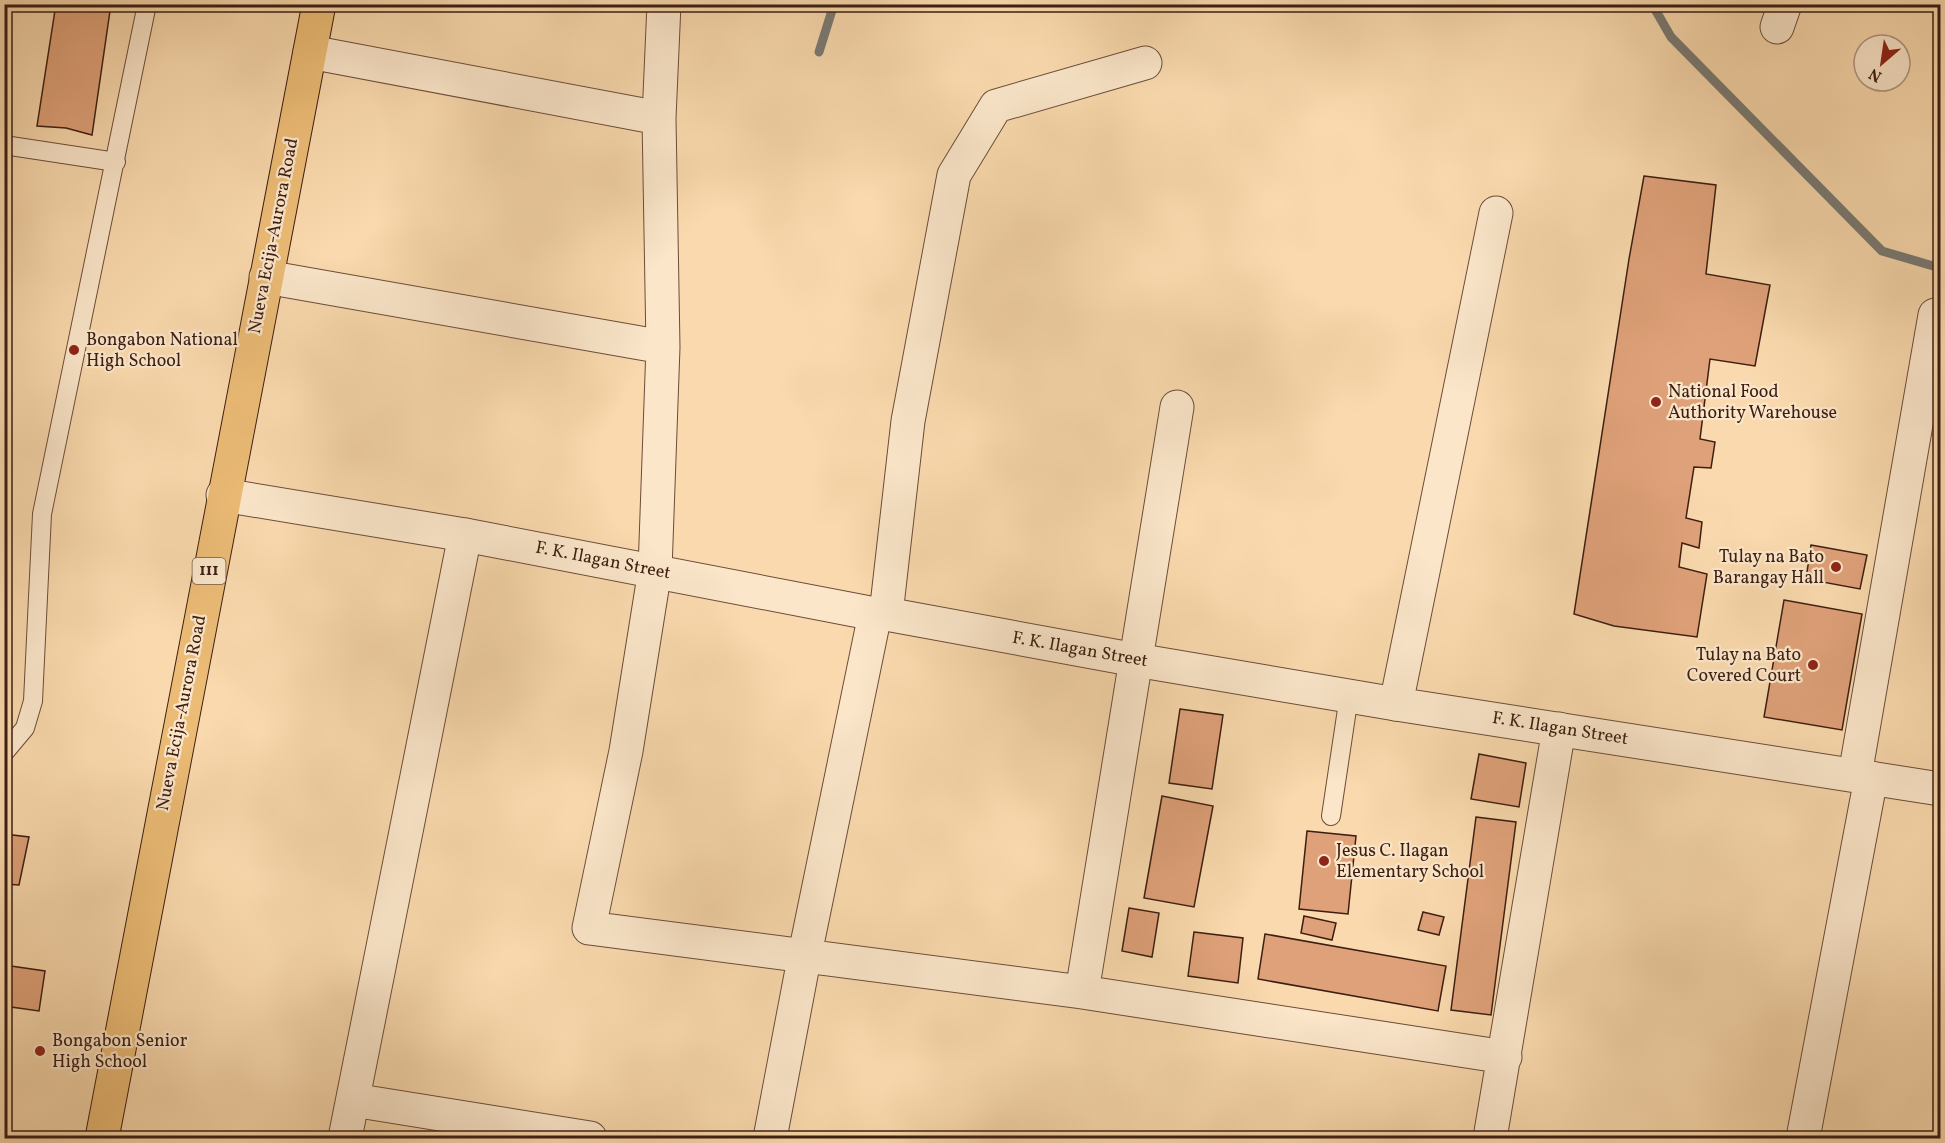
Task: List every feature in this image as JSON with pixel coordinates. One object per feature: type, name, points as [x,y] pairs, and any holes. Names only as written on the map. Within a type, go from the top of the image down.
[{"type":"main road","name":"Nueva Ecija-Aurora Road","points":[[102,1138],[223,495],[319,4]]},
{"type":"street","points":[[664,4],[659,118],[663,347],[655,570],[626,751],[589,928],[805,954],[1082,992],[1505,1057]]},
{"type":"street","points":[[309,52],[659,118]]},
{"type":"street","points":[[770,1138],[805,954],[881,614],[908,421],[954,175],[996,106],[1145,63]]},
{"type":"street","points":[[1396,704],[1496,213]]},
{"type":"street","points":[[266,277],[663,347]]},
{"type":"street","points":[[1803,1138],[1863,776],[1928,432],[1935,315]]},
{"type":"street","points":[[1082,992],[1177,407]]},
{"type":"street","name":"F. K. Ilagan Street","points":[[223,495],[465,535],[1136,660],[1396,704],[1941,789]]},
{"type":"street","points":[[345,1138],[465,535]]},
{"type":"street","points":[[1490,1138],[1559,729]]},
{"type":"street","points":[[353,1100],[590,1138]]},
{"type":"lane","points":[[4,753],[25,728],[33,702],[42,514],[147,4]]},
{"type":"lane","points":[[4,145],[116,162]]},
{"type":"lane","points":[[1331,816],[1349,696]]},
{"type":"building","points":[[56,4],[111,4],[92,135],[66,128],[37,126]]},
{"type":"building","points":[[4,163],[10,164],[4,200]]},
{"type":"building","name":"National Food Authority Warehouse","points":[[1644,176],[1716,185],[1706,274],[1770,285],[1755,366],[1710,359],[1700,439],[1715,442],[1711,468],[1694,467],[1686,518],[1702,522],[1699,548],[1682,543],[1679,567],[1707,574],[1697,637],[1614,626],[1574,614]]},
{"type":"building","name":"Tulay na Bato Barangay Hall","points":[[1811,545],[1867,555],[1860,589],[1806,579]]},
{"type":"building","name":"Tulay na Bato Covered Court","points":[[1784,600],[1862,614],[1842,730],[1764,717]]},
{"type":"building","points":[[1180,709],[1223,715],[1212,789],[1169,783]]},
{"type":"building","points":[[1479,754],[1526,763],[1519,807],[1471,799]]},
{"type":"building","points":[[1162,796],[1213,806],[1194,907],[1144,898]]},
{"type":"building","points":[[1476,817],[1516,822],[1491,1015],[1451,1010]]},
{"type":"building","points":[[1307,831],[1356,836],[1348,914],[1299,909]]},
{"type":"building","points":[[4,834],[29,837],[19,885],[4,884]]},
{"type":"building","points":[[1129,908],[1159,913],[1152,957],[1122,951]]},
{"type":"building","points":[[1423,912],[1444,917],[1439,935],[1418,930]]},
{"type":"building","points":[[1304,916],[1336,923],[1332,940],[1301,933]]},
{"type":"building","points":[[1194,932],[1243,938],[1238,983],[1188,976]]},
{"type":"building","points":[[1265,934],[1446,966],[1438,1011],[1258,979]]},
{"type":"building","points":[[4,965],[45,971],[39,1011],[4,1006]]},
{"type":"waterway","points":[[819,52],[834,4]]},
{"type":"waterway","points":[[1652,4],[1671,37],[1882,251],[1940,268]]},
{"type":"place","name":"Bongabon National High School","points":[[74,350]]},
{"type":"place","name":"National Food Authority Warehouse","points":[[1656,402]]},
{"type":"place","name":"Tulay na Bato Barangay Hall","points":[[1836,567]]},
{"type":"place","name":"Tulay na Bato Covered Court","points":[[1813,665]]},
{"type":"place","name":"Jesus C. Ilagan Elementary School","points":[[1324,861]]},
{"type":"place","name":"Bongabon Senior High School","points":[[40,1051]]}]
